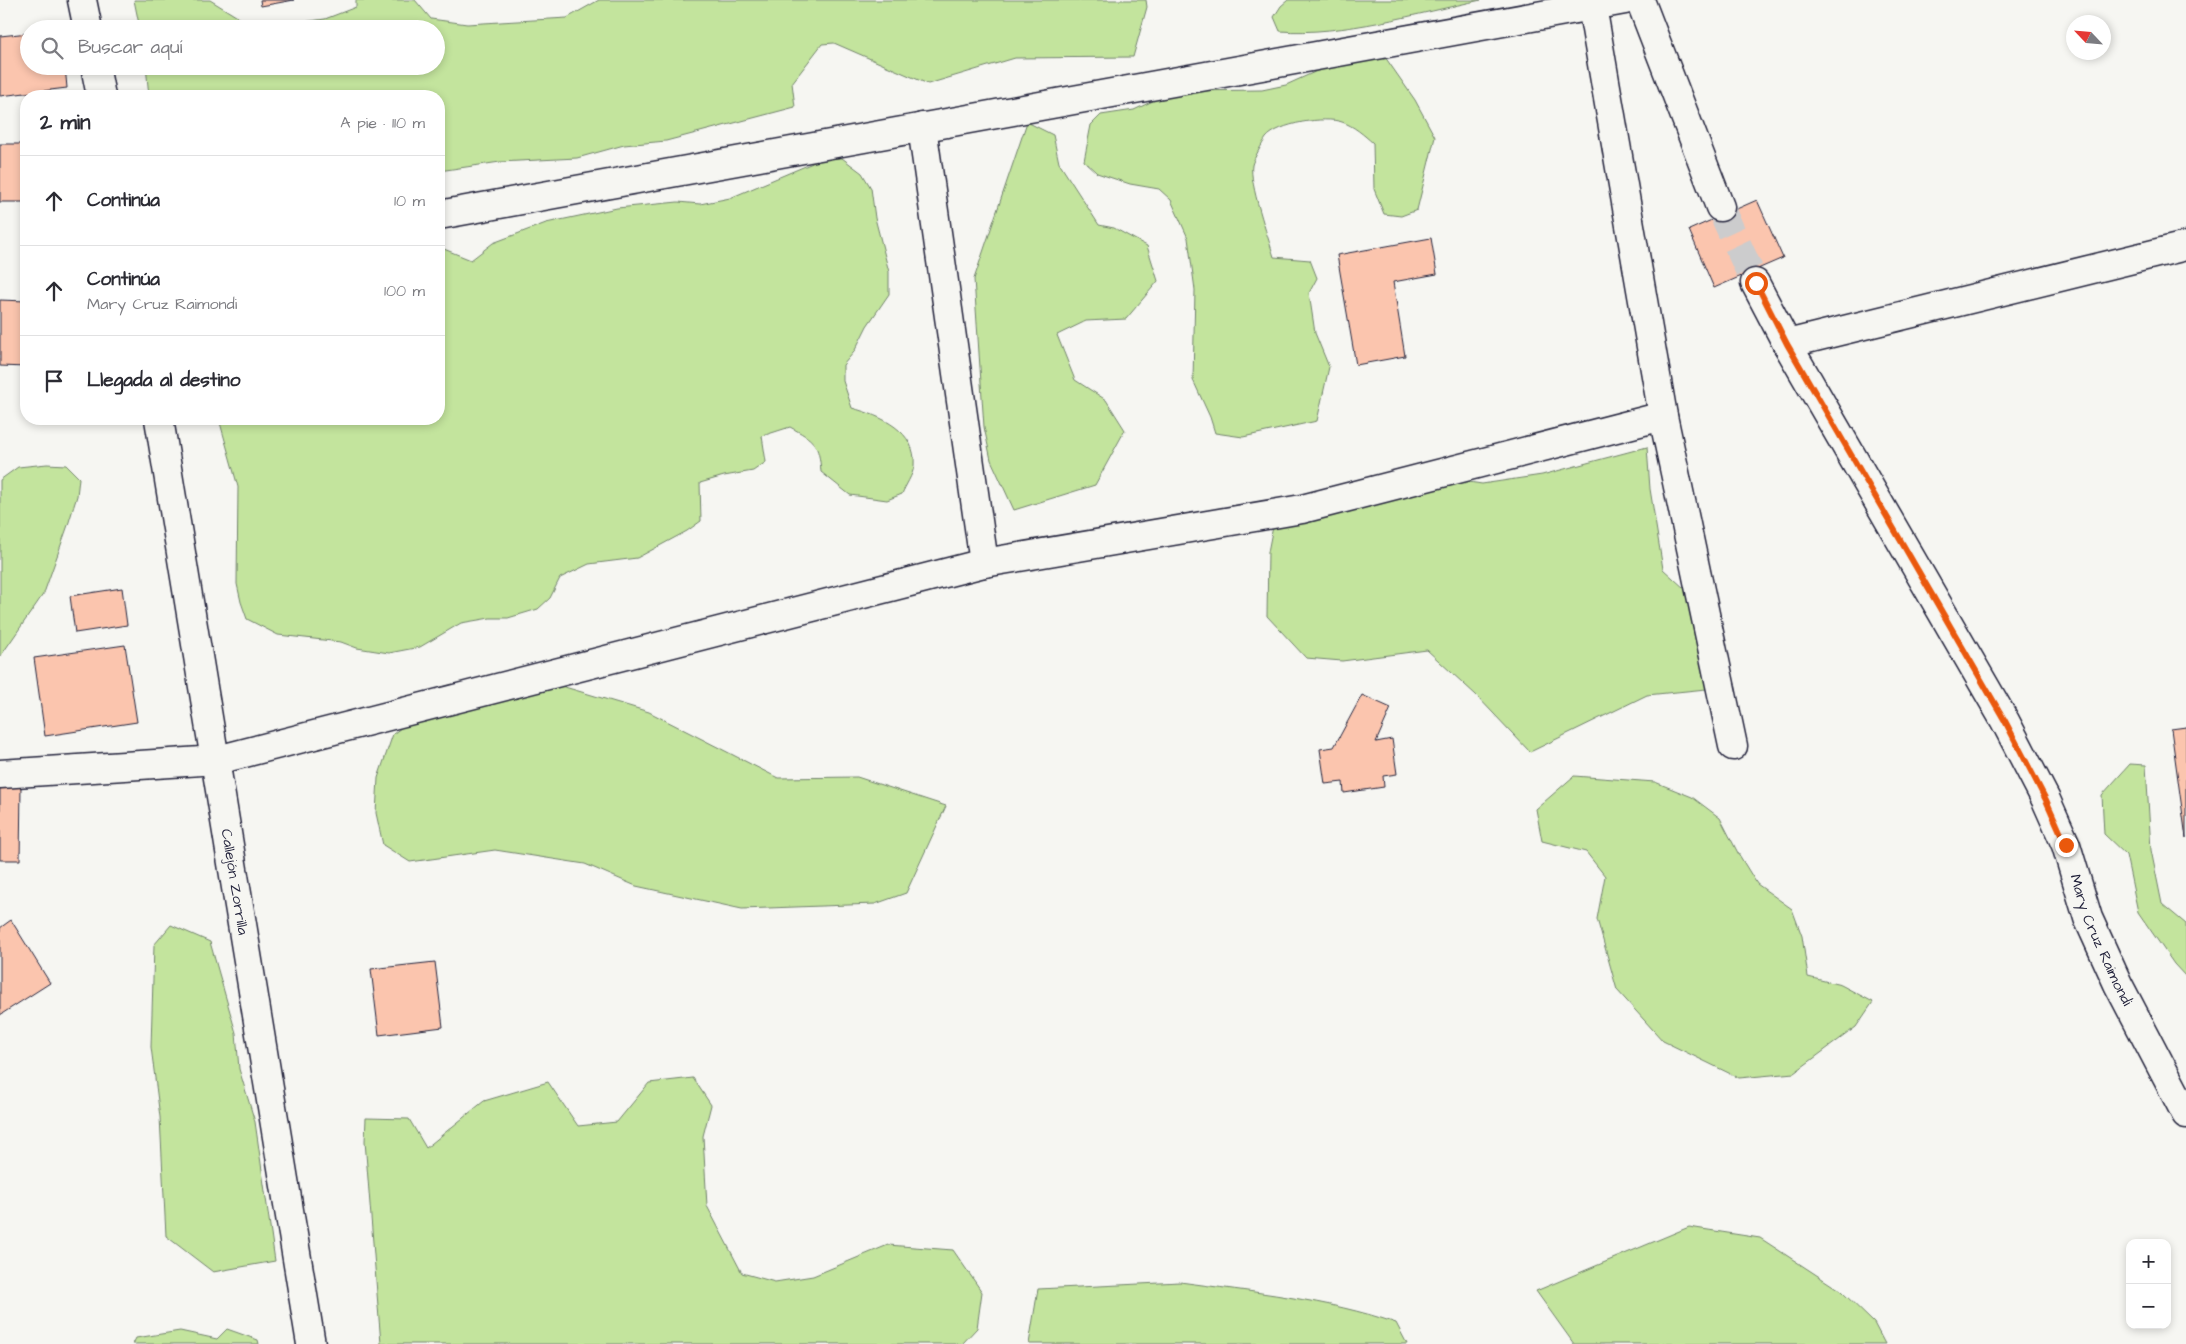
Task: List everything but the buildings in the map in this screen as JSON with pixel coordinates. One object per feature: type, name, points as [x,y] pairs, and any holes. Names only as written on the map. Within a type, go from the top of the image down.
[{"type":"street","points":[[82,0],[86,20]]},
{"type":"street","points":[[445,214],[1625,0]]},
{"type":"street","points":[[1640,0],[1720,207]]},
{"type":"street","points":[[1592,6],[1663,416],[1733,746]]},
{"type":"street","points":[[97,75],[100,90]]},
{"type":"street","points":[[922,127],[984,563]]},
{"type":"street","points":[[1787,344],[2186,246]]},
{"type":"street","name":"Mary Cruz Raimondi","points":[[1756,283],[1787,344],[2005,721],[2046,800],[2066,845],[2088,918],[2118,984],[2186,1114]]},
{"type":"street","points":[[0,774],[217,760],[984,563],[1302,510],[1663,416]]},
{"type":"street","name":"Callejón Zorrilla","points":[[161,425],[311,1344]]},
{"type":"green space","points":[[134,0],[210,0],[242,20],[138,20]]},
{"type":"green space","points":[[356,0],[415,0],[431,19],[438,20],[318,20],[356,7]]},
{"type":"green space","points":[[599,0],[1146,0],[1147,7],[1133,57],[1015,58],[928,84],[834,43],[822,44],[792,83],[795,107],[666,141],[624,145],[577,158],[500,162],[445,170],[445,90],[148,90],[147,75],[445,75],[445,21],[467,24],[567,18]]},
{"type":"green space","points":[[1288,0],[1481,0],[1354,27],[1304,32],[1280,31],[1274,17],[1281,6]]},
{"type":"green space","points":[[1385,57],[1415,100],[1435,137],[1417,210],[1401,216],[1384,214],[1374,189],[1373,143],[1359,131],[1342,122],[1314,120],[1302,122],[1281,128],[1266,138],[1252,165],[1253,184],[1260,210],[1274,257],[1310,260],[1317,278],[1309,293],[1315,333],[1329,367],[1317,421],[1243,437],[1215,433],[1210,417],[1193,380],[1195,290],[1188,238],[1171,200],[1159,189],[1130,184],[1097,173],[1084,161],[1091,125],[1101,115],[1134,110],[1157,99],[1185,91],[1262,90],[1286,85],[1328,66]]},
{"type":"green space","points":[[1027,122],[1053,135],[1059,163],[1099,225],[1114,228],[1147,246],[1158,281],[1126,319],[1086,321],[1057,335],[1075,380],[1106,400],[1125,430],[1095,485],[1014,510],[991,460],[984,427],[974,279]]},
{"type":"green space","points":[[842,158],[862,173],[871,188],[875,218],[889,272],[889,294],[867,326],[854,352],[843,365],[843,381],[852,408],[874,416],[895,427],[910,443],[914,466],[902,494],[887,500],[850,495],[821,472],[819,455],[814,443],[805,435],[790,427],[762,436],[766,462],[753,471],[724,476],[700,483],[701,521],[687,531],[637,558],[589,564],[560,578],[550,598],[538,609],[508,618],[490,618],[461,623],[420,647],[389,653],[357,648],[341,642],[278,635],[247,619],[237,584],[238,487],[221,425],[445,425],[445,249],[471,260],[493,243],[546,223],[617,208],[678,202],[700,204],[730,198],[822,159]]},
{"type":"green space","points":[[1647,447],[1650,489],[1663,569],[1696,599],[1716,688],[1647,695],[1530,752],[1476,695],[1427,650],[1342,661],[1306,658],[1267,616],[1268,552],[1275,516],[1423,475],[1482,484],[1542,475]]},
{"type":"green space","points":[[47,464],[66,465],[79,478],[77,496],[44,593],[0,657],[0,480],[18,467]]},
{"type":"green space","points":[[558,685],[649,712],[778,778],[857,777],[946,806],[906,893],[875,904],[742,909],[636,886],[585,864],[495,850],[410,862],[383,845],[376,813],[378,778],[393,734],[449,691]]},
{"type":"green space","points":[[2130,764],[2146,765],[2151,850],[2162,904],[2186,924],[2186,977],[2174,964],[2138,912],[2126,855],[2104,834],[2102,795]]},
{"type":"green space","points":[[1574,776],[1655,782],[1692,797],[1720,818],[1757,884],[1792,909],[1802,936],[1808,977],[1841,985],[1873,1002],[1856,1027],[1794,1073],[1739,1078],[1663,1041],[1617,990],[1597,919],[1605,876],[1586,852],[1542,841],[1536,809]]},
{"type":"green space","points":[[171,925],[210,942],[236,1033],[239,1069],[255,1122],[275,1261],[213,1272],[166,1236],[160,1117],[151,1047],[154,945]]},
{"type":"green space","points":[[693,1078],[711,1105],[703,1136],[707,1206],[742,1273],[775,1282],[813,1276],[888,1245],[953,1250],[982,1292],[977,1328],[962,1344],[381,1344],[365,1141],[366,1118],[409,1119],[426,1148],[484,1101],[548,1082],[578,1126],[617,1122],[649,1083]]},
{"type":"green space","points":[[1689,1227],[1760,1238],[1841,1291],[1874,1323],[1885,1344],[1574,1344],[1536,1291]]},
{"type":"green space","points":[[1180,1282],[1289,1297],[1370,1315],[1396,1323],[1407,1344],[1029,1344],[1038,1289]]},
{"type":"green space","points":[[227,1329],[258,1340],[259,1344],[133,1344],[136,1338],[180,1331],[217,1339]]},
{"type":"tunnel","points":[[1720,207],[1755,283]]},
{"type":"route","points":[[1756,283],[1787,344],[2005,721],[2046,800],[2066,845]]}]
